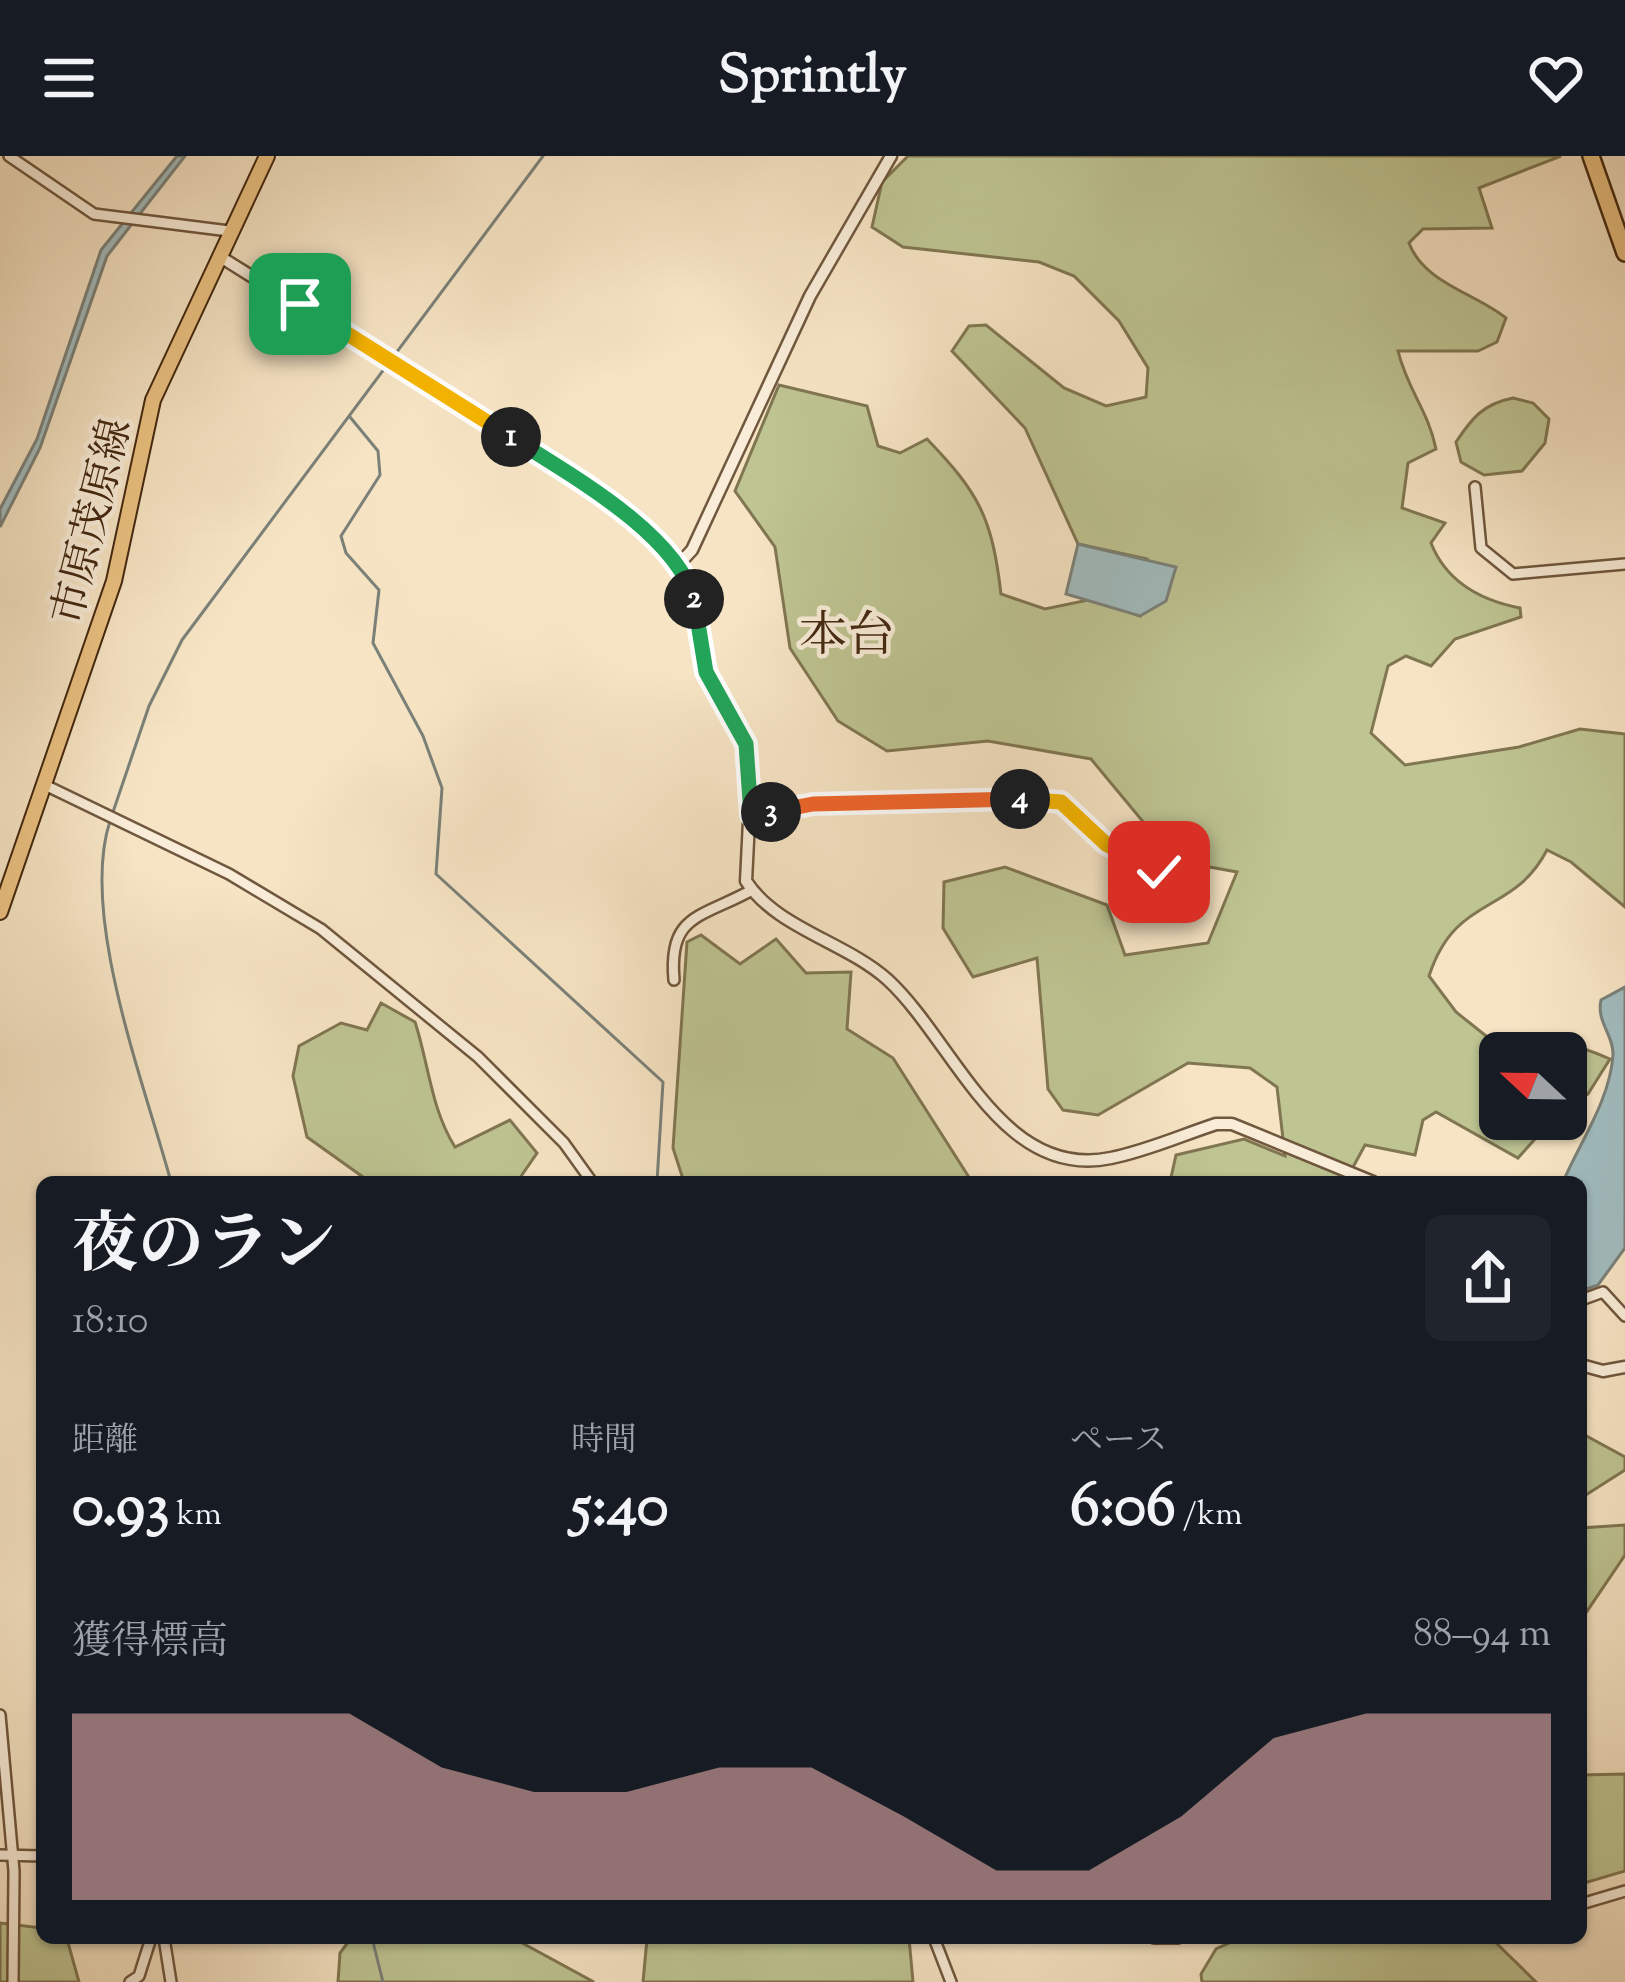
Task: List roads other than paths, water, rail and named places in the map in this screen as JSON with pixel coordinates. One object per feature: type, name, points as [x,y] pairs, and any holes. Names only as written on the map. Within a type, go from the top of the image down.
[{"type":"highway","points":[[1592,156],[1625,253]]},
{"type":"main road","name":"市原茂原線","points":[[0,912],[114,581],[153,400],[267,156]]},
{"type":"street","points":[[9,156],[94,214],[229,231]]},
{"type":"street","points":[[679,564],[692,550],[810,296],[891,156]]},
{"type":"street","points":[[219,256],[381,353],[589,488],[679,564],[694,601],[706,672],[746,744],[751,815],[742,868],[752,890],[887,979],[1020,1141],[1061,1158],[1097,1160],[1232,1124],[1358,1176]]},
{"type":"street","points":[[1475,487],[1481,548],[1514,574],[1625,564]]},
{"type":"street","points":[[47,786],[229,874],[321,929],[478,1057],[556,1134],[588,1176]]},
{"type":"street","points":[[751,815],[813,804],[1040,798],[1075,810],[1106,844],[1159,872]]},
{"type":"street","points":[[674,980],[673,939],[682,927],[752,890]]},
{"type":"street","points":[[1587,1298],[1603,1292],[1625,1316]]},
{"type":"street","points":[[1587,1367],[1603,1371],[1625,1367]]},
{"type":"street","points":[[0,1718],[13,1854],[13,1982]]},
{"type":"street","points":[[0,1855],[36,1856]]},
{"type":"street","points":[[1587,1902],[1625,1891]]},
{"type":"street","points":[[130,1982],[139,1976],[149,1944]]},
{"type":"street","points":[[165,1944],[171,1982]]},
{"type":"street","points":[[936,1944],[951,1982]]},
{"type":"water","points":[[177,156],[185,156],[107,256],[40,448],[0,527],[0,509],[37,439],[101,250]]},
{"type":"water","points":[[1078,544],[1176,567],[1166,601],[1140,616],[1066,594]]},
{"type":"water","points":[[1625,987],[1625,1248],[1598,1285],[1587,1289],[1587,1176],[1566,1176],[1587,1140],[1611,1072],[1613,1048],[1601,1015],[1601,1000]]},
{"type":"waterway","points":[[113,812],[149,706],[182,640],[543,156]]},
{"type":"waterway","points":[[350,417],[378,451],[380,475],[341,536],[346,553],[379,590],[373,643],[423,736],[442,788],[436,874],[663,1082],[657,1176]]},
{"type":"waterway","points":[[110,821],[103,860],[109,951],[169,1176]]},
{"type":"waterway","points":[[374,1944],[383,1982]]},
{"type":"district","name":"本台","points":[[847,633]]}]
